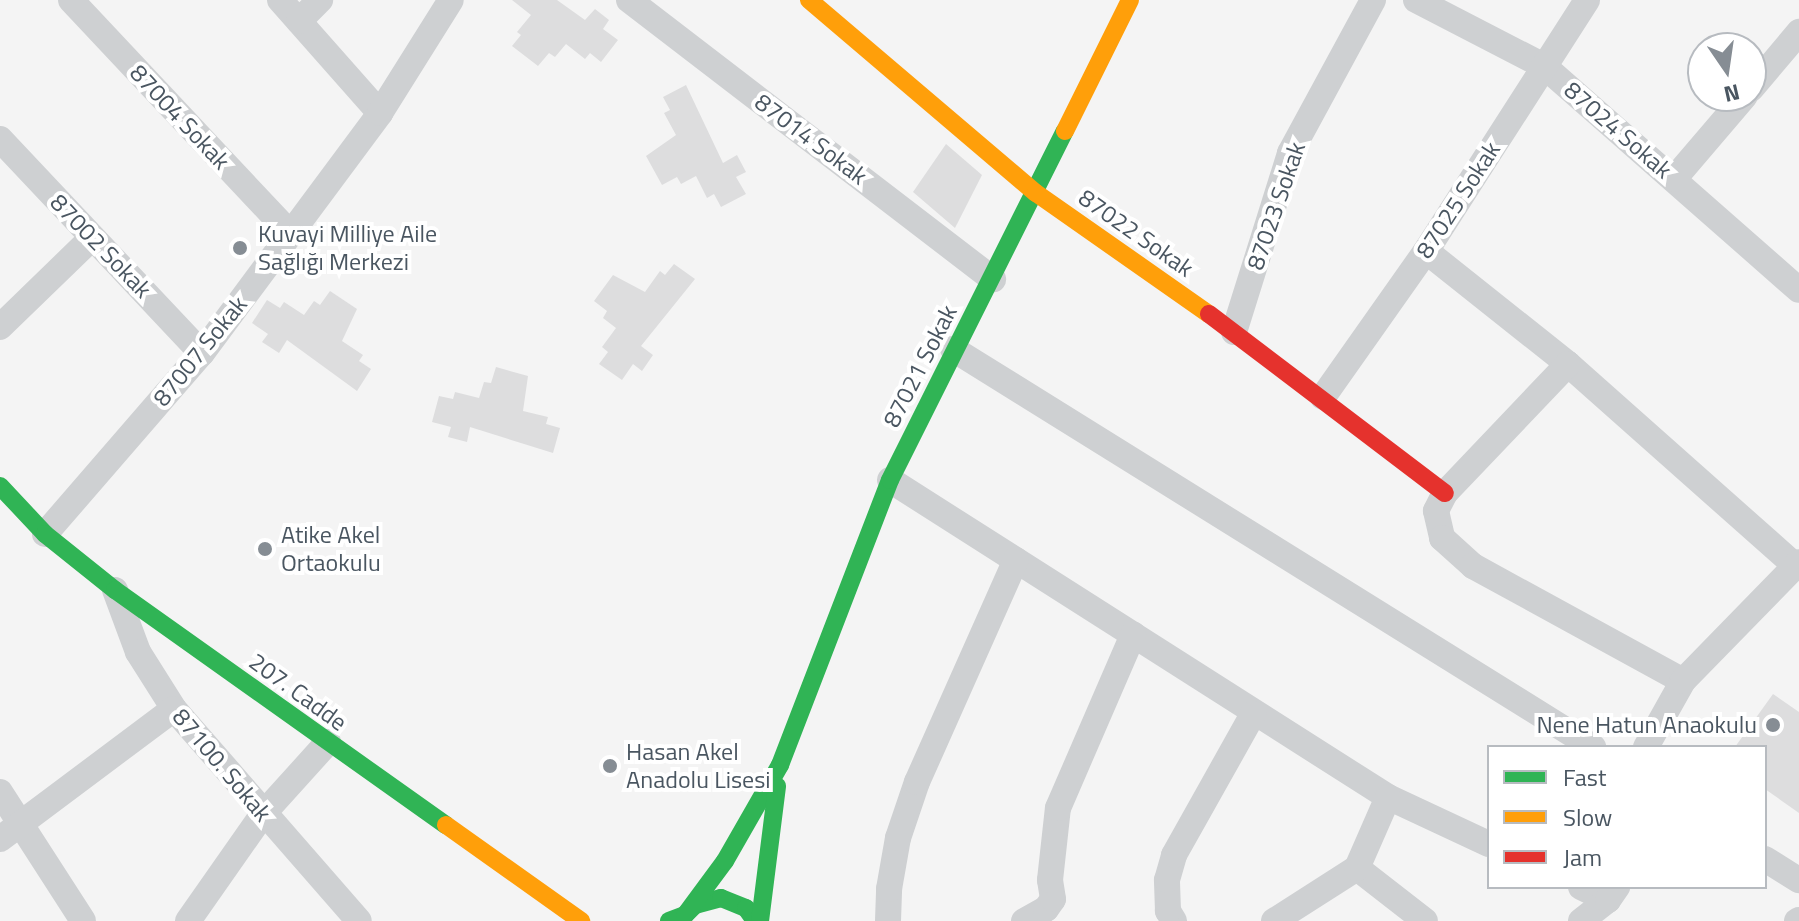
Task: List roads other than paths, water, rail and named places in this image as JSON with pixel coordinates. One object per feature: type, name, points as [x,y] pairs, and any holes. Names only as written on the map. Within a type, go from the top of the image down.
[{"type":"street","name":"87004 Sokak","points":[[71,0],[290,233]]},
{"type":"street","points":[[280,0],[380,113]]},
{"type":"street","points":[[299,21],[320,0]]},
{"type":"street","name":"87007 Sokak","points":[[45,534],[202,353],[380,113],[451,0]]},
{"type":"street","name":"87014 Sokak","points":[[629,0],[993,279]]},
{"type":"street","name":"87021 Sokak","points":[[780,765],[890,480],[1130,0]]},
{"type":"street","name":"87023 Sokak","points":[[1234,332],[1290,153],[1373,0]]},
{"type":"street","name":"87024 Sokak","points":[[1416,0],[1544,66],[1799,290]]},
{"type":"street","name":"87025 Sokak","points":[[1323,397],[1426,251],[1587,0]]},
{"type":"street","name":"87022 Sokak","points":[[813,2],[1036,193],[1323,397],[1445,493]]},
{"type":"street","points":[[1767,70],[1799,32]]},
{"type":"street","points":[[1674,179],[1731,112]]},
{"type":"street","name":"87002 Sokak","points":[[0,139],[202,353]]},
{"type":"street","points":[[0,327],[92,238]]},
{"type":"street","points":[[1426,251],[1568,364],[1797,563],[1683,681],[1647,745]]},
{"type":"street","points":[[953,349],[1590,745]]},
{"type":"street","points":[[1568,364],[1445,493],[1436,511],[1442,538],[1473,566],[1683,681]]},
{"type":"street","points":[[890,480],[1253,714],[1388,797],[1487,843]]},
{"type":"street","name":"207. Cadde","points":[[0,486],[45,534],[115,590],[569,918]]},
{"type":"street","points":[[888,921],[889,889],[898,838],[917,782],[1016,560]]},
{"type":"street","name":"87100. Sokak","points":[[115,590],[138,652],[174,709],[359,921]]},
{"type":"street","points":[[1024,921],[1046,909],[1053,899],[1050,880],[1058,808],[1133,635]]},
{"type":"street","points":[[10,832],[174,709]]},
{"type":"street","points":[[1174,921],[1168,911],[1167,880],[1174,855],[1253,714]]},
{"type":"street","points":[[194,918],[263,814],[328,742]]},
{"type":"street","points":[[678,919],[725,861],[780,765]]},
{"type":"street","points":[[758,921],[780,765]]},
{"type":"street","points":[[0,792],[10,832],[83,921]]},
{"type":"street","points":[[1274,921],[1357,868],[1388,797]]},
{"type":"street","points":[[1767,860],[1799,880]]},
{"type":"street","points":[[1357,868],[1425,921]]},
{"type":"street","points":[[1590,889],[1612,894]]},
{"type":"street","points":[[1581,921],[1612,894]]},
{"type":"street","points":[[678,919],[707,900],[721,898],[746,908],[758,921]]},
{"type":"place","name":"Kuvayi Milliye Aile Sağlığı Merkezi","points":[[240,248]]},
{"type":"place","name":"Atike Akel Ortaokulu","points":[[265,549]]},
{"type":"place","name":"Nene Hatun Anaokulu","points":[[1773,725]]},
{"type":"place","name":"Hasan Akel Anadolu Lisesi","points":[[610,766]]}]
